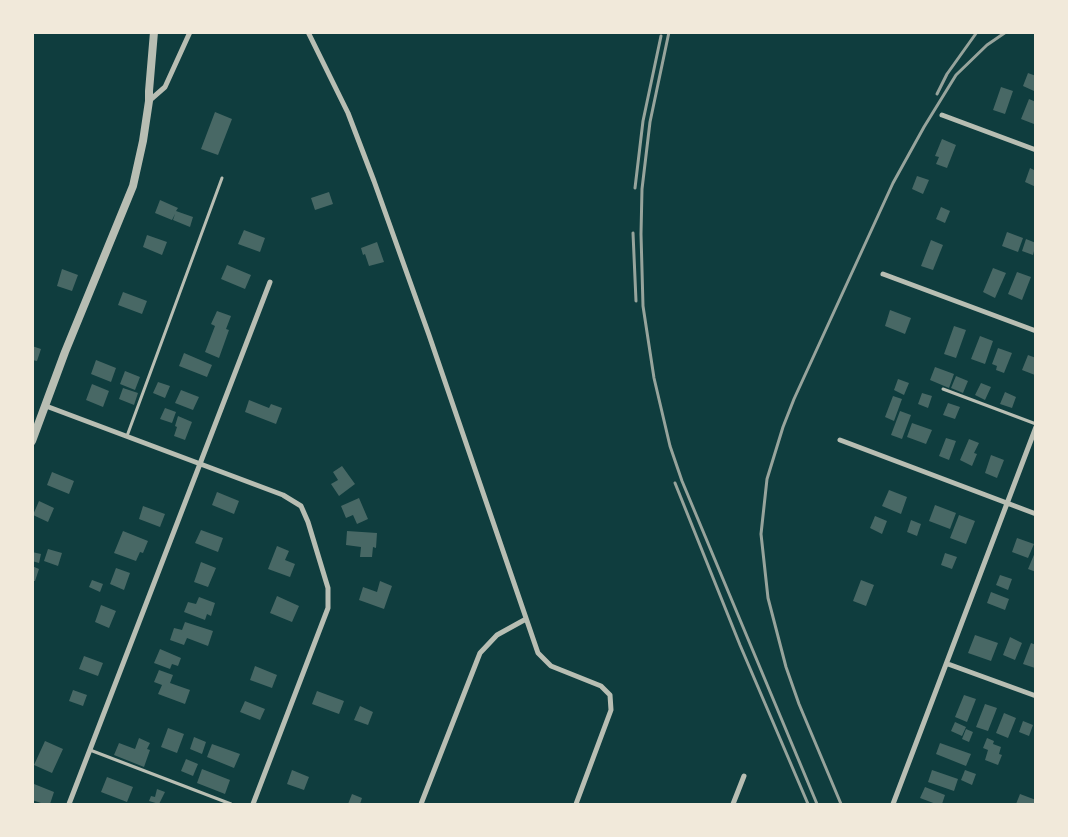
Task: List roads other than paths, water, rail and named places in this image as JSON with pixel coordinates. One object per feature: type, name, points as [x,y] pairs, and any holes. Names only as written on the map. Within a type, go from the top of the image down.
[{"type":"street","points":[[32,441],[65,352],[133,186],[143,141],[149,101],[148,91],[154,32]]},
{"type":"street","points":[[149,101],[165,87],[190,32]]},
{"type":"street","points":[[308,32],[348,113],[374,181],[429,334],[538,653],[551,666],[601,686],[610,696],[611,710],[576,804]]},
{"type":"street","points":[[942,115],[1036,150]]},
{"type":"street","points":[[883,274],[1036,331]]},
{"type":"street","points":[[69,804],[270,282]]},
{"type":"street","points":[[46,406],[283,495],[301,506],[308,522],[328,588],[328,608],[253,804]]},
{"type":"street","points":[[893,804],[948,664],[1036,425]]},
{"type":"street","points":[[840,440],[1036,514]]},
{"type":"street","points":[[420,804],[480,653],[497,635],[526,619]]},
{"type":"street","points":[[948,664],[1036,696]]},
{"type":"street","points":[[733,804],[744,776]]},
{"type":"lane","points":[[127,436],[222,178]]},
{"type":"lane","points":[[943,389],[1036,425]]},
{"type":"lane","points":[[89,750],[231,804]]},
{"type":"railway","points":[[669,32],[650,122],[642,189],[643,306],[654,378],[670,446],[682,481],[817,804]]},
{"type":"railway","points":[[937,94],[947,74],[977,32]]},
{"type":"railway","points":[[841,804],[799,704],[786,667],[768,598],[761,534],[767,479],[794,399],[893,183],[956,75],[987,45],[1006,32]]},
{"type":"railway","points":[[635,188],[643,121],[661,36]]},
{"type":"railway","points":[[633,233],[636,301]]},
{"type":"railway","points":[[675,483],[740,645],[808,804]]}]
